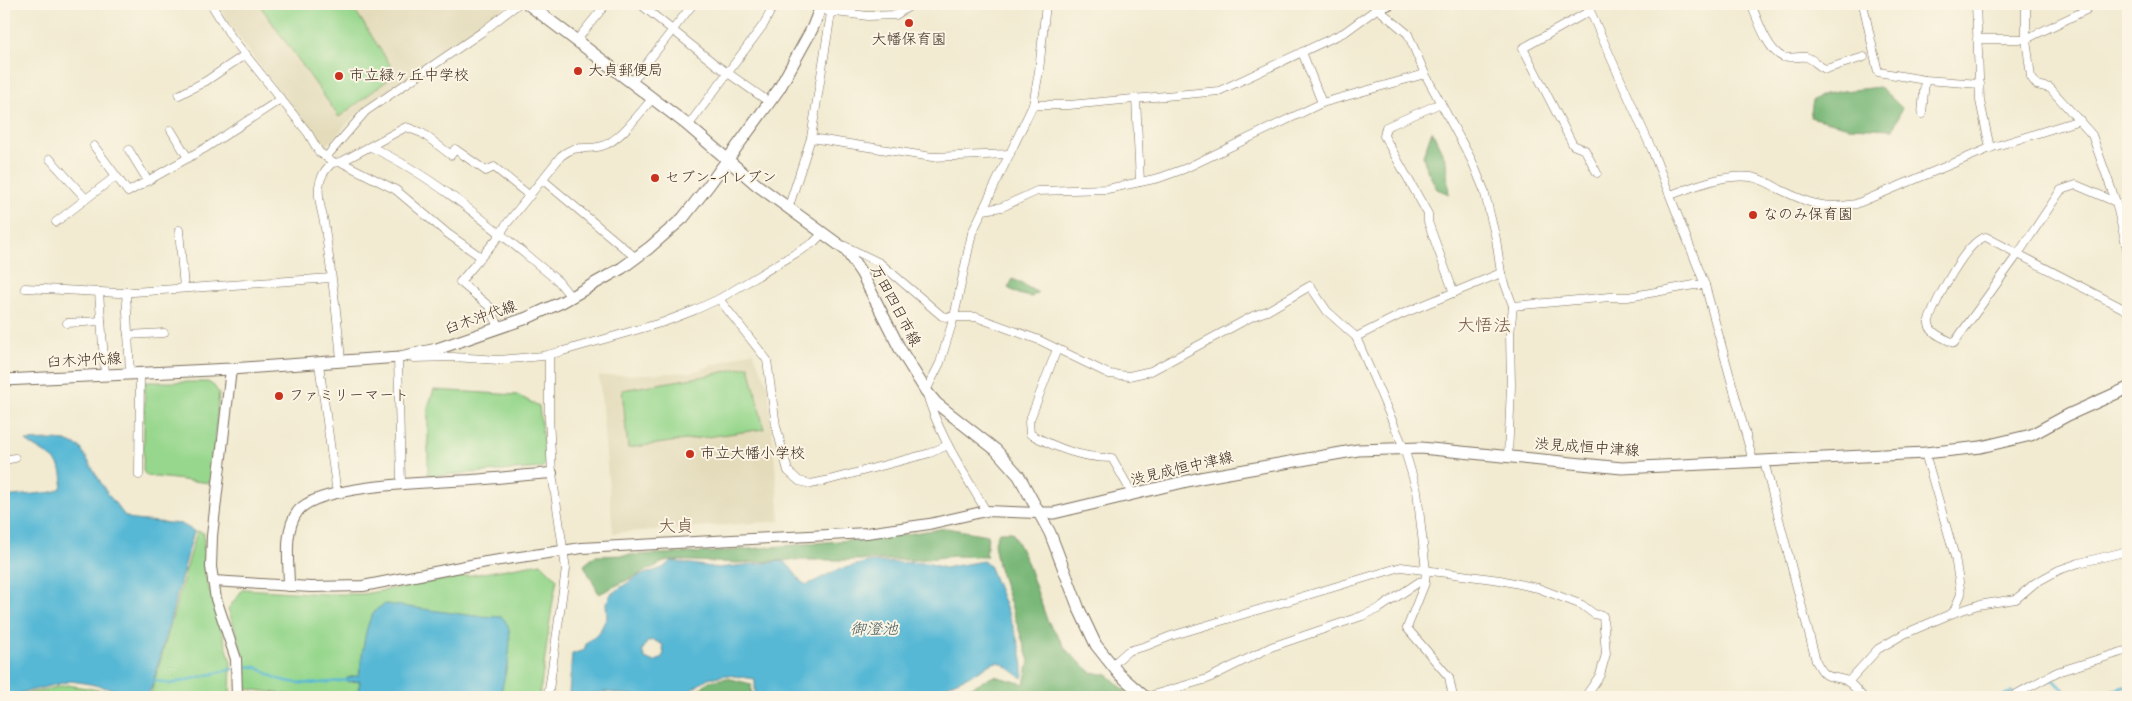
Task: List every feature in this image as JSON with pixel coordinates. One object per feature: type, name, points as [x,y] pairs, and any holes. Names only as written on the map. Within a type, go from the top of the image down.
[{"type":"main road","name":"万田四日市線","points":[[528,4],[653,98],[727,160],[841,245],[862,274],[900,349],[926,392],[936,403],[983,439],[1010,465],[1026,486],[1050,533],[1089,632],[1111,666],[1145,697]]},
{"type":"main road","name":"臼木沖代線","points":[[4,380],[319,364],[398,357],[437,349],[527,318],[571,297],[636,258],[683,218],[790,72],[821,6]]},
{"type":"main road","name":"渋見成恒中津線","points":[[1038,512],[1054,514],[1200,478],[1331,454],[1404,448],[1622,468],[1925,453],[1981,447],[2031,435],[2068,415],[2128,388]]},
{"type":"street","points":[[211,4],[232,38],[308,133],[319,152],[327,156],[332,163]]},
{"type":"street","points":[[327,156],[366,111],[482,32],[518,4]]},
{"type":"street","points":[[576,41],[606,4]]},
{"type":"street","points":[[640,4],[672,31],[769,102]]},
{"type":"street","points":[[632,82],[693,4]]},
{"type":"street","points":[[688,126],[764,24],[774,4]]},
{"type":"street","points":[[821,6],[831,13],[868,16],[896,15],[913,4]]},
{"type":"street","points":[[986,511],[948,445],[935,419],[926,392],[940,363],[954,317],[972,234],[1033,105],[1039,71],[1046,4]]},
{"type":"street","points":[[1033,105],[1069,105],[1219,91],[1345,32],[1376,6],[1389,4]]},
{"type":"street","points":[[1751,4],[1771,47],[1779,55],[1786,58],[1807,57],[1820,67],[1826,69],[1864,57]]},
{"type":"street","points":[[1863,4],[1878,72],[1925,80],[1980,84]]},
{"type":"street","points":[[1976,4],[1980,101],[1990,148]]},
{"type":"street","points":[[2026,4],[2026,40],[2031,77],[2037,85],[2050,88],[2092,135],[2116,202],[2128,253]]},
{"type":"street","points":[[1978,39],[2026,40],[2086,10],[2084,4]]},
{"type":"street","points":[[1376,6],[1408,34],[1425,74],[1472,160],[1484,190],[1496,239],[1501,272],[1513,306],[1510,334],[1511,386],[1508,457]]},
{"type":"street","points":[[1597,173],[1585,150],[1573,145],[1523,48],[1588,7],[1652,150],[1705,285],[1759,461],[1816,662],[1826,676],[1834,680],[1848,682],[1863,697]]},
{"type":"street","points":[[789,206],[810,138],[831,13]]},
{"type":"street","points":[[1302,52],[1322,103]]},
{"type":"street","points":[[179,95],[206,81],[246,54]]},
{"type":"street","points":[[983,210],[1002,207],[1037,191],[1107,189],[1140,182],[1184,169],[1322,103],[1425,74]]},
{"type":"street","points":[[1922,114],[1925,80]]},
{"type":"street","points":[[499,327],[490,307],[460,282],[500,235],[505,226],[561,156],[568,150],[578,147],[602,146],[615,139],[653,98]]},
{"type":"street","points":[[1136,98],[1140,182]]},
{"type":"street","points":[[94,146],[128,192],[188,158],[281,99]]},
{"type":"street","points":[[1441,104],[1386,127],[1384,136],[1428,214],[1428,222],[1454,293]]},
{"type":"street","points":[[1670,195],[1717,179],[1735,176],[1754,178],[1818,206],[1838,207],[1856,204],[1990,148],[2080,120]]},
{"type":"street","points":[[341,362],[340,336],[324,222],[319,204],[319,186],[323,172],[332,163],[341,162],[406,126],[422,133],[451,155],[456,149],[486,171],[494,167],[530,196]]},
{"type":"street","points":[[171,130],[188,158]]},
{"type":"street","points":[[810,138],[932,157],[1010,154]]},
{"type":"street","points":[[370,147],[409,166],[558,281],[571,297]]},
{"type":"street","points":[[129,150],[148,181]]},
{"type":"street","points":[[50,159],[86,199]]},
{"type":"street","points":[[341,162],[396,190],[448,234],[481,257]]},
{"type":"street","points":[[56,222],[116,176]]},
{"type":"street","points":[[542,180],[636,258]]},
{"type":"street","points":[[2116,202],[2076,185],[2067,186],[2061,190],[2018,254],[1954,343],[1931,330],[1928,325],[1949,278],[1978,240],[1986,237],[2018,254],[2128,311]]},
{"type":"street","points":[[179,230],[184,288]]},
{"type":"street","points":[[401,484],[398,357],[453,357],[498,360],[549,355],[664,322],[718,299],[813,243],[823,233]]},
{"type":"street","points":[[841,245],[880,263],[942,316],[976,317],[1039,340],[1109,374],[1129,376],[1151,371],[1253,316],[1267,312],[1310,286],[1327,311],[1356,337],[1404,448],[1418,491],[1426,571],[1425,581],[1407,628],[1449,677],[1453,697]]},
{"type":"street","points":[[1356,337],[1402,314],[1501,272]]},
{"type":"street","points":[[25,288],[126,292],[331,278]]},
{"type":"street","points":[[1513,306],[1628,297],[1679,287],[1705,285]]},
{"type":"street","points":[[99,292],[105,374]]},
{"type":"street","points":[[126,292],[128,335],[135,373],[139,475]]},
{"type":"street","points":[[718,299],[767,360],[776,426],[788,471],[799,481],[811,484],[826,481],[930,453],[948,445]]},
{"type":"street","points":[[68,322],[101,321]]},
{"type":"street","points":[[128,335],[164,333]]},
{"type":"street","points":[[1057,349],[1028,422],[1030,434],[1078,455],[1094,458],[1112,458],[1133,495]]},
{"type":"street","points":[[548,697],[566,569],[552,473],[548,418],[549,355]]},
{"type":"street","points":[[319,364],[337,494]]},
{"type":"street","points":[[231,369],[211,551],[216,599],[236,659],[237,697]]},
{"type":"street","points":[[1925,453],[1955,557],[1961,594],[1953,613]]},
{"type":"street","points":[[4,460],[15,458]]},
{"type":"street","points":[[288,586],[289,540],[294,518],[305,504],[337,494],[401,484],[552,473]]},
{"type":"street","points":[[213,581],[335,588],[363,586],[486,562],[625,544],[867,533],[929,524],[986,511],[1038,512]]},
{"type":"street","points":[[1848,682],[1878,649],[1904,634],[1953,613],[1978,605],[2016,599],[2035,583],[2079,562],[2128,551]]},
{"type":"street","points":[[1111,666],[1128,651],[1339,584],[1401,567],[1500,580],[1538,588],[1582,605],[1594,614],[1603,616],[1606,654],[1600,674],[1585,697]]},
{"type":"street","points":[[1145,697],[1208,679],[1271,647],[1362,616],[1380,608],[1419,582],[1425,581]]},
{"type":"street","points":[[2011,697],[2057,672],[2128,650]]},
{"type":"shaded area","name":"市立緑ヶ丘中学校","points":[[218,4],[507,4],[488,23],[369,104],[325,147],[321,148],[228,23]]},
{"type":"shaded area","name":"市立大幡小学校","points":[[753,351],[768,386],[780,521],[613,533],[599,376],[694,372]]},
{"type":"green space","points":[[259,4],[351,4],[396,74],[339,117]]},
{"type":"green space","points":[[1880,87],[1902,108],[1893,129],[1849,127],[1810,117],[1813,100],[1825,94]]},
{"type":"green space","points":[[1432,131],[1446,161],[1449,194],[1437,189],[1427,170],[1423,156]]},
{"type":"green space","points":[[1013,279],[1038,293],[1031,297],[1018,294],[1008,288]]},
{"type":"green space","points":[[749,366],[764,429],[628,448],[622,390],[705,376]]},
{"type":"green space","points":[[145,382],[208,382],[219,393],[211,483],[147,476],[143,471]]},
{"type":"green space","points":[[434,390],[517,395],[539,406],[546,464],[542,468],[428,476],[428,407]]},
{"type":"green space","points":[[946,528],[988,535],[986,557],[954,556],[917,560],[790,560],[739,563],[668,560],[599,594],[584,565],[595,556],[716,552],[894,536]]},
{"type":"green space","points":[[197,531],[204,533],[204,571],[231,662],[230,697],[150,697]]},
{"type":"green space","points":[[999,532],[1012,532],[1027,562],[1047,620],[1068,652],[1091,672],[1108,675],[1132,697],[951,697],[994,676],[1024,684],[1029,661],[998,565],[994,544]]},
{"type":"green space","points":[[541,563],[557,579],[539,697],[307,697],[247,689],[243,658],[228,609],[243,589],[325,594],[363,594]]},
{"type":"green space","points":[[727,678],[751,684],[752,697],[690,697],[709,681]]},
{"type":"green space","points":[[67,685],[143,697],[11,697]]},
{"type":"water","points":[[26,441],[66,441],[80,447],[107,493],[125,516],[134,520],[181,524],[194,531],[153,684],[148,695],[144,697],[71,681],[4,697],[4,497],[53,492],[61,488],[62,478],[58,464],[47,454]]},
{"type":"water","name":"御澄池","points":[[671,561],[718,568],[782,561],[807,585],[837,570],[868,562],[927,563],[944,568],[983,561],[989,565],[1012,622],[1021,654],[1022,678],[998,662],[992,663],[950,684],[937,697],[755,697],[755,679],[727,675],[708,678],[683,696],[647,697],[605,692],[575,696],[569,693],[572,654],[584,650],[587,642],[599,633],[607,617],[606,603],[611,594],[638,576],[663,568]],"holes":[[[653,640],[662,644],[664,654],[660,659],[654,662],[645,658],[642,651],[647,642]]]},
{"type":"water","points":[[386,604],[475,616],[502,617],[507,624],[510,644],[500,697],[357,697],[360,681],[348,682],[347,678],[359,675],[365,636],[370,620],[376,610]]},
{"type":"waterway","points":[[239,668],[257,668],[275,678],[298,683],[348,680]]},
{"type":"waterway","points":[[154,680],[170,684],[233,669]]},
{"type":"waterway","points":[[2047,681],[2053,679],[2070,696],[2076,697]]},
{"type":"waterway","points":[[2085,697],[2128,686]]},
{"type":"waterway","points":[[1998,697],[2013,692]]},
{"type":"place","name":"大幡保育園","points":[[909,23]]},
{"type":"place","name":"大貞郵便局","points":[[578,71]]},
{"type":"place","name":"市立緑ヶ丘中学校","points":[[339,76]]},
{"type":"place","name":"セブン-イレブン","points":[[655,178]]},
{"type":"place","name":"なのみ保育園","points":[[1753,215]]},
{"type":"place","name":"ファミリーマート","points":[[279,396]]},
{"type":"place","name":"市立大幡小学校","points":[[690,454]]},
{"type":"district","name":"大悟法","points":[[1484,326]]},
{"type":"district","name":"大貞","points":[[676,527]]}]
